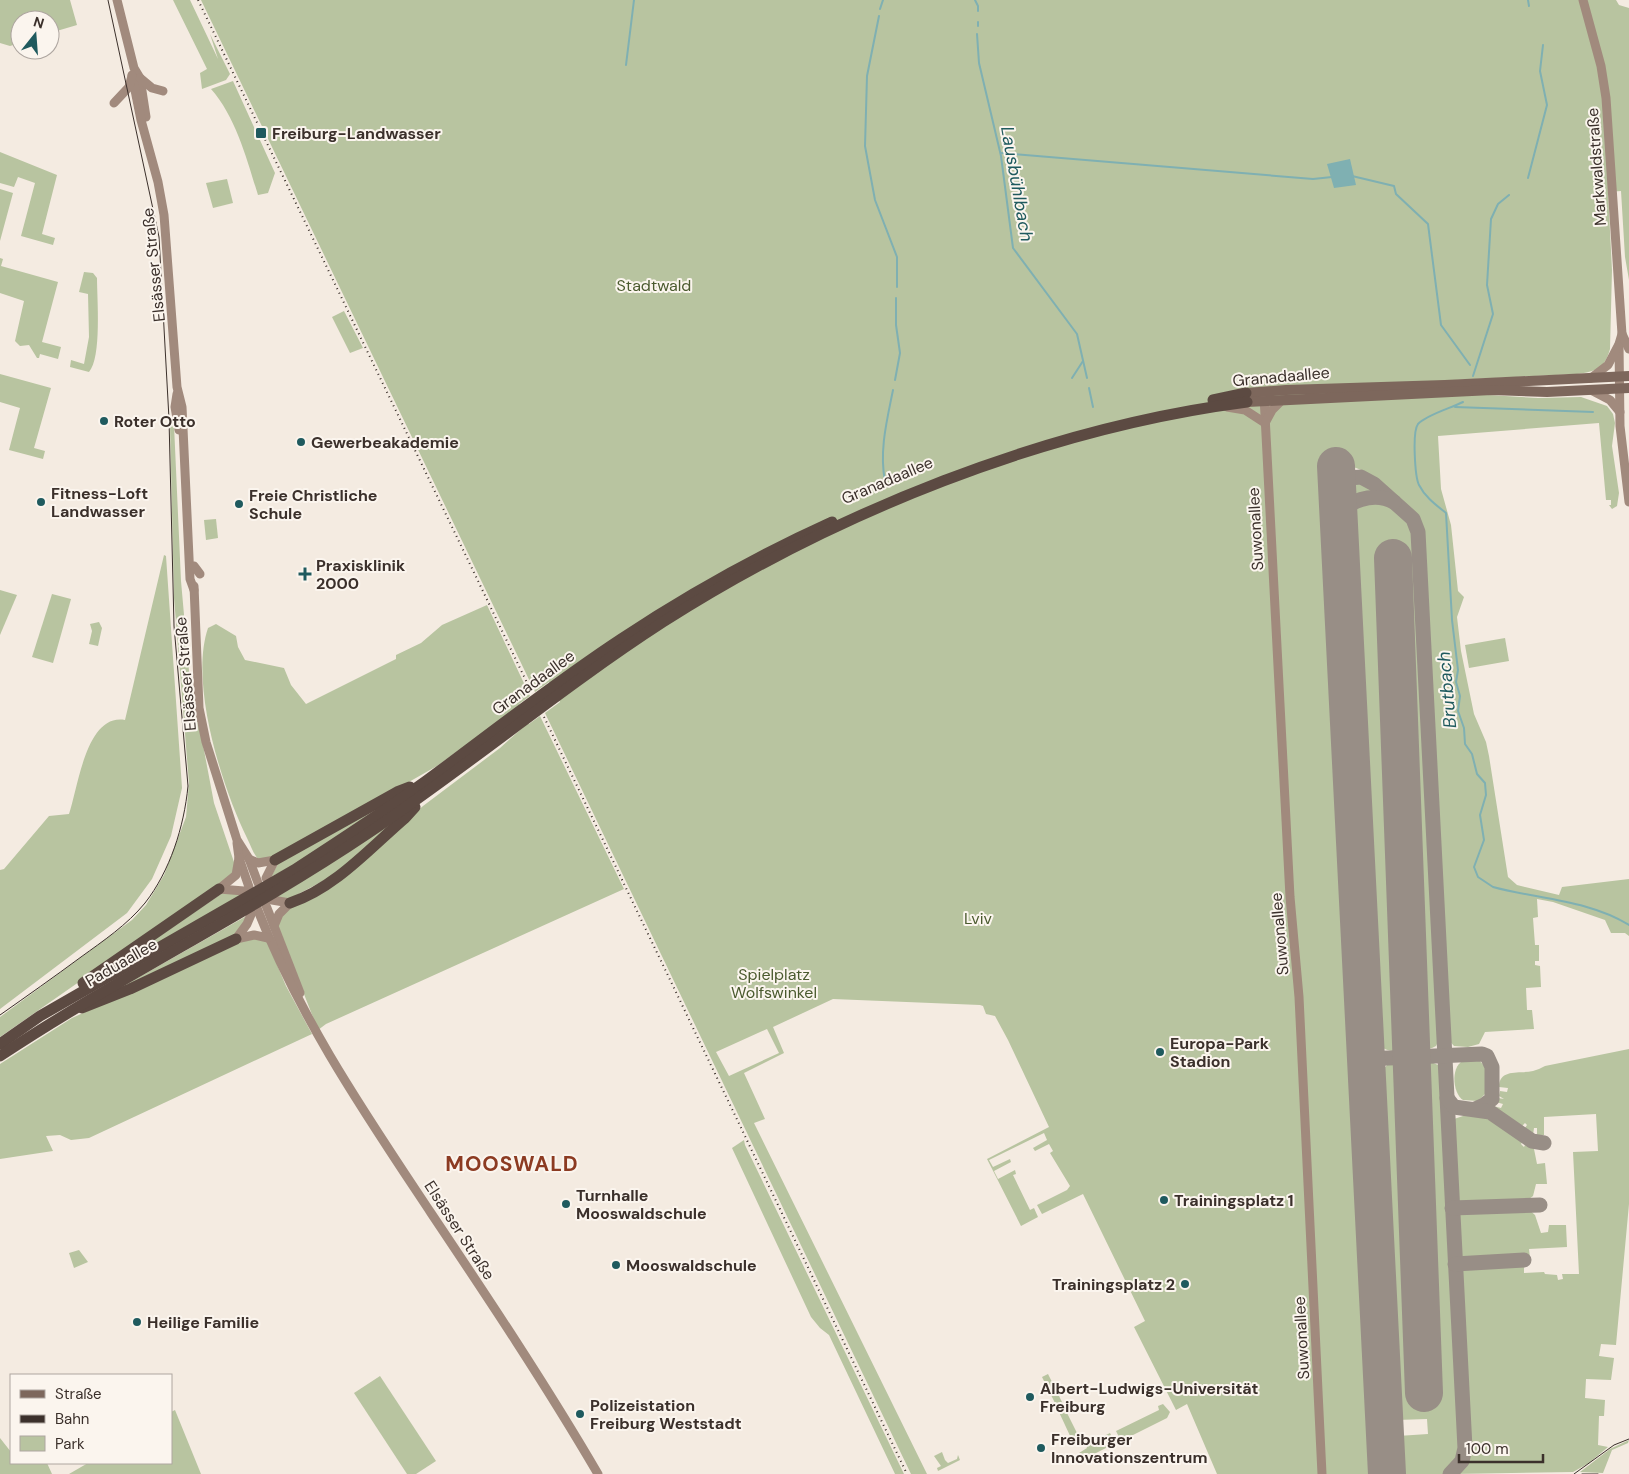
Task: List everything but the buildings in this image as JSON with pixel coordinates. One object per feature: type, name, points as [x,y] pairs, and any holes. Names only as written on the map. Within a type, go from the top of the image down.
[{"type":"highway","name":"Granadaallee","points":[[555,692],[691,605],[801,546],[887,505],[964,473],[1041,448],[1129,425],[1222,406],[1246,398]]},
{"type":"highway","name":"Granadaallee","points":[[258,899],[425,788],[555,692],[620,640],[698,590],[788,542],[922,482],[1002,453],[1135,415],[1246,398]]},
{"type":"highway","points":[[276,860],[397,792],[425,788]]},
{"type":"highway","points":[[290,903],[316,893],[331,882],[405,818],[425,788]]},
{"type":"highway","points":[[40,1016],[219,889]]},
{"type":"highway","name":"Paduaallee","points":[[0,1044],[40,1016],[258,899]]},
{"type":"highway","name":"Paduaallee","points":[[0,1056],[219,919]]},
{"type":"highway","points":[[68,1012],[93,1005],[236,939]]},
{"type":"main road","name":"Elsässer Straße","points":[[118,0],[158,182],[166,230],[178,394],[182,407],[190,579],[194,590]]},
{"type":"main road","name":"Markwaldstraße","points":[[1584,0],[1601,66],[1606,98],[1622,334],[1619,344],[1625,376],[1625,388],[1620,412],[1622,449],[1629,502]]},
{"type":"main road","points":[[114,104],[128,88],[135,74],[152,88],[163,91]]},
{"type":"main road","name":"Markwaldstraße","points":[[1622,334],[1629,348]]},
{"type":"main road","points":[[1591,378],[1608,365],[1619,344]]},
{"type":"main road","name":"Granadaallee","points":[[1246,398],[1625,376]]},
{"type":"main road","name":"Granadaallee","points":[[1264,396],[1282,400],[1492,390],[1531,392],[1625,388]]},
{"type":"main road","points":[[1591,390],[1610,400],[1620,412]]},
{"type":"main road","name":"Suwonallee","points":[[1264,396],[1290,897],[1299,998],[1322,1474]]},
{"type":"main road","points":[[1222,406],[1245,410],[1265,423],[1272,410],[1282,400]]},
{"type":"main road","name":"Elsässer Straße","points":[[190,554],[194,566],[199,708],[215,775],[237,840],[239,858],[258,899],[274,926],[298,987],[300,1001]]},
{"type":"main road","points":[[194,566],[200,574]]},
{"type":"main road","points":[[195,613],[201,601]]},
{"type":"main road","name":"Elsässer Straße","points":[[237,840],[249,859],[268,938],[296,998],[300,1001],[350,1093],[460,1256],[598,1474]]},
{"type":"main road","points":[[219,889],[236,875],[239,858]]},
{"type":"main road","points":[[249,859],[258,863],[276,860]]},
{"type":"main road","points":[[266,878],[276,860]]},
{"type":"main road","points":[[219,889],[258,899],[290,903]]},
{"type":"main road","points":[[236,939],[247,924],[258,899]]},
{"type":"main road","points":[[274,926],[279,914],[290,903]]},
{"type":"main road","points":[[236,939],[254,935],[268,938]]},
{"type":"green space","points":[[0,0],[70,0],[77,25],[60,30],[60,10],[10,10],[10,46],[0,43]]},
{"type":"green space","points":[[173,0],[190,0],[218,59],[210,34],[230,74],[226,80],[202,89],[200,73],[207,69]]},
{"type":"green space","points":[[201,0],[1616,0],[1619,5],[1629,8],[1629,280],[1625,257],[1621,191],[1608,192],[1612,270],[1610,349],[1608,356],[1598,368],[1577,374],[1455,380],[1488,395],[1538,398],[1581,397],[1607,406],[1613,414],[1615,423],[1612,446],[1619,493],[1617,506],[1612,509],[1609,505],[1611,505],[1611,500],[1606,500],[1599,423],[1438,436],[1441,489],[1451,525],[1458,591],[1464,597],[1457,617],[1461,651],[1474,714],[1486,742],[1489,756],[1508,877],[1517,885],[1559,895],[1562,887],[1629,879],[1629,936],[1625,933],[1611,933],[1605,920],[1553,902],[1537,899],[1538,917],[1533,918],[1535,945],[1539,945],[1539,961],[1535,961],[1535,965],[1540,966],[1541,987],[1526,988],[1527,1010],[1532,1010],[1534,1029],[1485,1032],[1479,1044],[1468,1047],[1454,1046],[1447,1038],[1420,525],[1417,518],[1364,471],[1348,465],[1323,467],[1374,1474],[1217,1474],[1187,1404],[1176,1410],[1134,1327],[1145,1321],[1083,1194],[1042,1214],[1037,1205],[1067,1190],[1070,1186],[1050,1153],[1053,1151],[1049,1144],[1035,1151],[1033,1148],[1047,1140],[1044,1133],[989,1160],[993,1167],[1010,1159],[1011,1162],[994,1171],[998,1179],[1015,1170],[1016,1174],[1013,1175],[1030,1210],[1034,1208],[1038,1217],[1021,1226],[987,1159],[1049,1127],[995,1016],[986,1014],[983,1006],[980,1005],[833,999],[773,1027],[784,1053],[744,1073],[765,1119],[754,1123],[927,1474],[911,1474],[545,713],[560,702],[549,682],[535,692]],"holes":[[[767,1029],[779,1053],[729,1076],[716,1052]]]},
{"type":"green space","points":[[233,81],[275,173],[268,193],[258,195],[245,153],[234,126],[220,100],[211,89]]},
{"type":"green space","points":[[0,152],[57,175],[42,234],[55,238],[53,245],[21,236],[35,183],[18,177],[14,187],[0,183]]},
{"type":"green space","points":[[227,179],[233,203],[213,208],[206,183]]},
{"type":"green space","points":[[0,189],[13,193],[0,241]]},
{"type":"green space","points":[[0,258],[3,259],[1,266],[58,282],[42,342],[61,347],[58,359],[40,354],[39,358],[37,358],[29,345],[20,346],[15,341],[24,301],[0,293]]},
{"type":"green space","points":[[84,272],[93,273],[97,278],[96,354],[89,372],[70,367],[71,360],[84,364],[89,337],[88,294],[79,292]]},
{"type":"green space","points":[[344,311],[363,348],[350,353],[332,317]]},
{"type":"green space","points":[[0,374],[51,388],[34,448],[45,451],[43,459],[9,450],[20,408],[0,402]]},
{"type":"green space","points":[[174,425],[181,581],[189,671],[214,803],[235,865],[231,876],[0,1037],[0,1017],[132,920],[146,905],[164,875],[186,817],[189,783],[174,598],[170,426]]},
{"type":"green space","points":[[1358,482],[1371,484],[1376,489],[1378,495],[1351,496],[1350,491]]},
{"type":"green space","points":[[1384,501],[1402,512],[1410,520],[1414,529],[1440,1038],[1436,1046],[1432,1048],[1402,1052],[1388,1050],[1377,1043],[1350,513],[1359,502]]},
{"type":"green space","points":[[216,519],[218,538],[206,540],[204,520]]},
{"type":"green space","points":[[164,555],[166,556],[182,788],[171,836],[152,879],[127,913],[0,1009],[0,870],[4,869],[49,816],[69,814],[80,771],[93,740],[101,728],[112,721],[125,720]]},
{"type":"green space","points":[[0,590],[17,595],[0,635]]},
{"type":"green space","points":[[52,594],[71,599],[53,663],[32,657]]},
{"type":"green space","points":[[487,605],[530,696],[519,704],[520,706],[437,766],[275,858],[258,859],[237,817],[211,735],[205,706],[203,677],[203,651],[208,628],[216,624],[236,636],[238,647],[245,660],[284,668],[291,685],[306,704],[396,659],[396,655],[421,643],[442,625]]},
{"type":"green space","points":[[99,622],[102,628],[98,646],[89,644],[92,631],[90,624]]},
{"type":"green space","points":[[1505,638],[1509,661],[1469,668],[1465,645]]},
{"type":"green space","points":[[540,716],[624,889],[326,1024],[318,1030],[279,930],[279,921],[287,909],[337,881],[423,806],[500,748],[528,723]]},
{"type":"green space","points":[[387,801],[316,853],[271,877],[278,864]]},
{"type":"green space","points":[[400,818],[336,874],[289,899],[277,897]]},
{"type":"green space","points":[[224,892],[243,894],[98,978]]},
{"type":"green space","points":[[250,914],[236,934],[99,1000]]},
{"type":"green space","points":[[254,937],[267,941],[286,986],[312,1034],[89,1138],[71,1140],[60,1135],[46,1136],[53,1151],[0,1159],[0,1064],[72,1018],[239,942]]},
{"type":"green space","points":[[1629,1049],[1629,1204],[1616,1345],[1601,1344],[1599,1356],[1614,1358],[1611,1380],[1586,1379],[1585,1398],[1605,1400],[1604,1416],[1599,1416],[1598,1445],[1608,1447],[1589,1463],[1573,1472],[1453,1474],[1468,1453],[1458,1268],[1463,1265],[1524,1262],[1524,1273],[1544,1272],[1545,1274],[1557,1275],[1558,1280],[1563,1279],[1562,1274],[1579,1274],[1573,1152],[1598,1151],[1596,1114],[1544,1117],[1544,1135],[1537,1135],[1537,1128],[1534,1128],[1533,1135],[1523,1131],[1527,1125],[1525,1123],[1520,1128],[1492,1108],[1493,1106],[1501,1108],[1503,1104],[1496,1102],[1498,1098],[1504,1099],[1499,1096],[1500,1091],[1507,1092],[1508,1088],[1499,1087],[1500,1081],[1506,1074],[1533,1071],[1545,1066]]},
{"type":"green space","points":[[1466,1060],[1479,1060],[1486,1068],[1486,1093],[1478,1101],[1463,1100],[1459,1096],[1455,1085],[1454,1078],[1457,1067]]},
{"type":"green space","points":[[1431,1062],[1438,1065],[1442,1070],[1461,1451],[1460,1457],[1445,1474],[1400,1474],[1398,1436],[1428,1434],[1427,1419],[1397,1420],[1379,1074],[1388,1064]]},
{"type":"green space","points":[[1466,1115],[1491,1116],[1524,1139],[1521,1144],[1524,1147],[1527,1141],[1534,1149],[1537,1164],[1545,1163],[1547,1184],[1536,1184],[1533,1196],[1525,1202],[1461,1205],[1455,1199],[1451,1126],[1454,1119]]},
{"type":"green space","points":[[744,1140],[904,1474],[895,1474],[829,1335],[811,1317],[732,1148]]},
{"type":"green space","points":[[1527,1208],[1535,1215],[1541,1233],[1548,1232],[1549,1225],[1566,1225],[1567,1247],[1529,1249],[1530,1258],[1459,1260],[1456,1219],[1461,1212]]},
{"type":"green space","points":[[79,1250],[88,1262],[74,1268],[69,1253]]},
{"type":"green space","points":[[1048,1374],[1063,1404],[1057,1407],[1042,1377]]},
{"type":"green space","points":[[380,1376],[436,1461],[416,1474],[407,1474],[354,1393]]},
{"type":"green space","points":[[1163,1404],[1170,1412],[1167,1418],[1125,1439],[1119,1437],[1116,1431],[1159,1410],[1158,1406]]},
{"type":"green space","points":[[1064,1407],[1079,1437],[1072,1440],[1058,1410]]},
{"type":"green space","points":[[175,1410],[201,1474],[69,1474],[86,1464],[172,1464],[172,1412]]},
{"type":"green space","points":[[1110,1433],[1114,1441],[1112,1445],[1086,1458],[1080,1456],[1079,1453],[1087,1448],[1086,1445]]},
{"type":"green space","points":[[0,1438],[10,1451],[10,1464],[47,1464],[52,1474],[0,1474]]},
{"type":"green space","points":[[1629,1440],[1628,1443],[1612,1450],[1603,1473],[1580,1472],[1610,1449]]},
{"type":"green space","points":[[942,1452],[948,1463],[957,1459],[958,1455],[960,1460],[938,1471],[937,1468],[941,1466],[934,1456]]},
{"type":"water","points":[[1350,159],[1356,185],[1334,188],[1327,164]]},
{"type":"waterway","points":[[626,65],[634,0]]},
{"type":"waterway","points":[[880,9],[883,0]]},
{"type":"waterway","name":"Lausbühlbach","points":[[975,0],[978,11]]},
{"type":"waterway","name":"Brutbach","points":[[1528,0],[1529,6]]},
{"type":"waterway","points":[[879,16],[867,76],[865,146],[875,200],[897,257],[897,287]]},
{"type":"waterway","name":"Lausbühlbach","points":[[977,34],[979,63],[1001,156],[1013,248],[1077,334],[1087,378]]},
{"type":"waterway","name":"Brutbach","points":[[1528,178],[1547,105],[1540,71],[1543,45]]},
{"type":"waterway","points":[[1001,153],[1313,179],[1332,177]]},
{"type":"waterway","points":[[1352,176],[1394,186],[1396,194],[1428,224],[1441,325],[1470,365]]},
{"type":"waterway","name":"Brutbach","points":[[1473,376],[1493,314],[1487,285],[1491,219],[1498,204],[1509,195]]},
{"type":"waterway","points":[[895,380],[900,353],[896,325],[896,298]]},
{"type":"waterway","points":[[1072,378],[1083,361]]},
{"type":"waterway","name":"Lausbühlbach","points":[[1089,388],[1093,407]]},
{"type":"waterway","points":[[885,481],[883,447],[893,390]]},
{"type":"waterway","name":"Brutbach","points":[[1463,402],[1418,424],[1415,436],[1415,454],[1416,473],[1421,489],[1446,513],[1452,620],[1458,670],[1456,682],[1460,696],[1458,711],[1464,728],[1465,744],[1472,754],[1477,774],[1485,783],[1486,795],[1480,815],[1484,840],[1474,867],[1478,877],[1493,887],[1580,905],[1597,910],[1629,925]]},
{"type":"waterway","points":[[1455,407],[1593,412]]},
{"type":"taxiway","points":[[1337,490],[1349,478],[1361,477],[1374,484],[1413,519],[1418,532],[1465,1448],[1462,1461],[1450,1474]]},
{"type":"taxiway","points":[[1338,521],[1341,513],[1347,507],[1361,499],[1378,498],[1394,502]]},
{"type":"taxiway","points":[[1365,1059],[1482,1054],[1487,1056],[1492,1067],[1492,1099],[1475,1109]]},
{"type":"taxiway","points":[[1447,1098],[1454,1107],[1490,1112],[1532,1141],[1544,1143]]},
{"type":"taxiway","points":[[1452,1208],[1540,1205]]},
{"type":"taxiway","points":[[1455,1264],[1524,1260]]},
{"type":"runway","points":[[1336,466],[1387,1474]]},
{"type":"runway","points":[[1393,558],[1424,1393]]},
{"type":"tram line","points":[[0,1015],[123,926],[145,903],[169,863],[183,817],[188,786],[174,626],[169,419],[159,237],[108,0]]},
{"type":"tram line","points":[[1574,1474],[1614,1445],[1629,1439]]},
{"type":"tram line","points":[[1582,1474],[1598,1474]]},
{"type":"railway","points":[[198,0],[532,693]]},
{"type":"railway","points":[[544,717],[907,1474]]},
{"type":"place","name":"Freiburg-Landwasser","points":[[261,133]]},
{"type":"place","name":"Roter Otto","points":[[104,421]]},
{"type":"place","name":"Gewerbeakademie","points":[[301,442]]},
{"type":"place","name":"Fitness-Loft Landwasser","points":[[41,502]]},
{"type":"place","name":"Freie Christliche Schule","points":[[239,504]]},
{"type":"place","name":"Praxisklinik 2000","points":[[305,574]]},
{"type":"place","name":"Europa-Park Stadion","points":[[1160,1052]]},
{"type":"place","name":"Trainingsplatz 1","points":[[1164,1200]]},
{"type":"place","name":"Turnhalle Mooswaldschule","points":[[566,1204]]},
{"type":"place","name":"Mooswaldschule","points":[[616,1265]]},
{"type":"place","name":"Trainingsplatz 2","points":[[1185,1284]]},
{"type":"place","name":"Heilige Familie","points":[[137,1322]]},
{"type":"place","name":"Albert-Ludwigs-Universität Freiburg","points":[[1030,1397]]},
{"type":"place","name":"Polizeistation Freiburg Weststadt","points":[[580,1414]]},
{"type":"place","name":"Freiburger Innovationszentrum","points":[[1041,1448]]},
{"type":"district","name":"MOOSWALD","points":[[512,1164]]},
{"type":"park label","name":"Stadtwald","points":[[654,285]]},
{"type":"park label","name":"Lviv","points":[[978,918]]},
{"type":"park label","name":"Spielplatz Wolfswinkel","points":[[774,983]]}]
